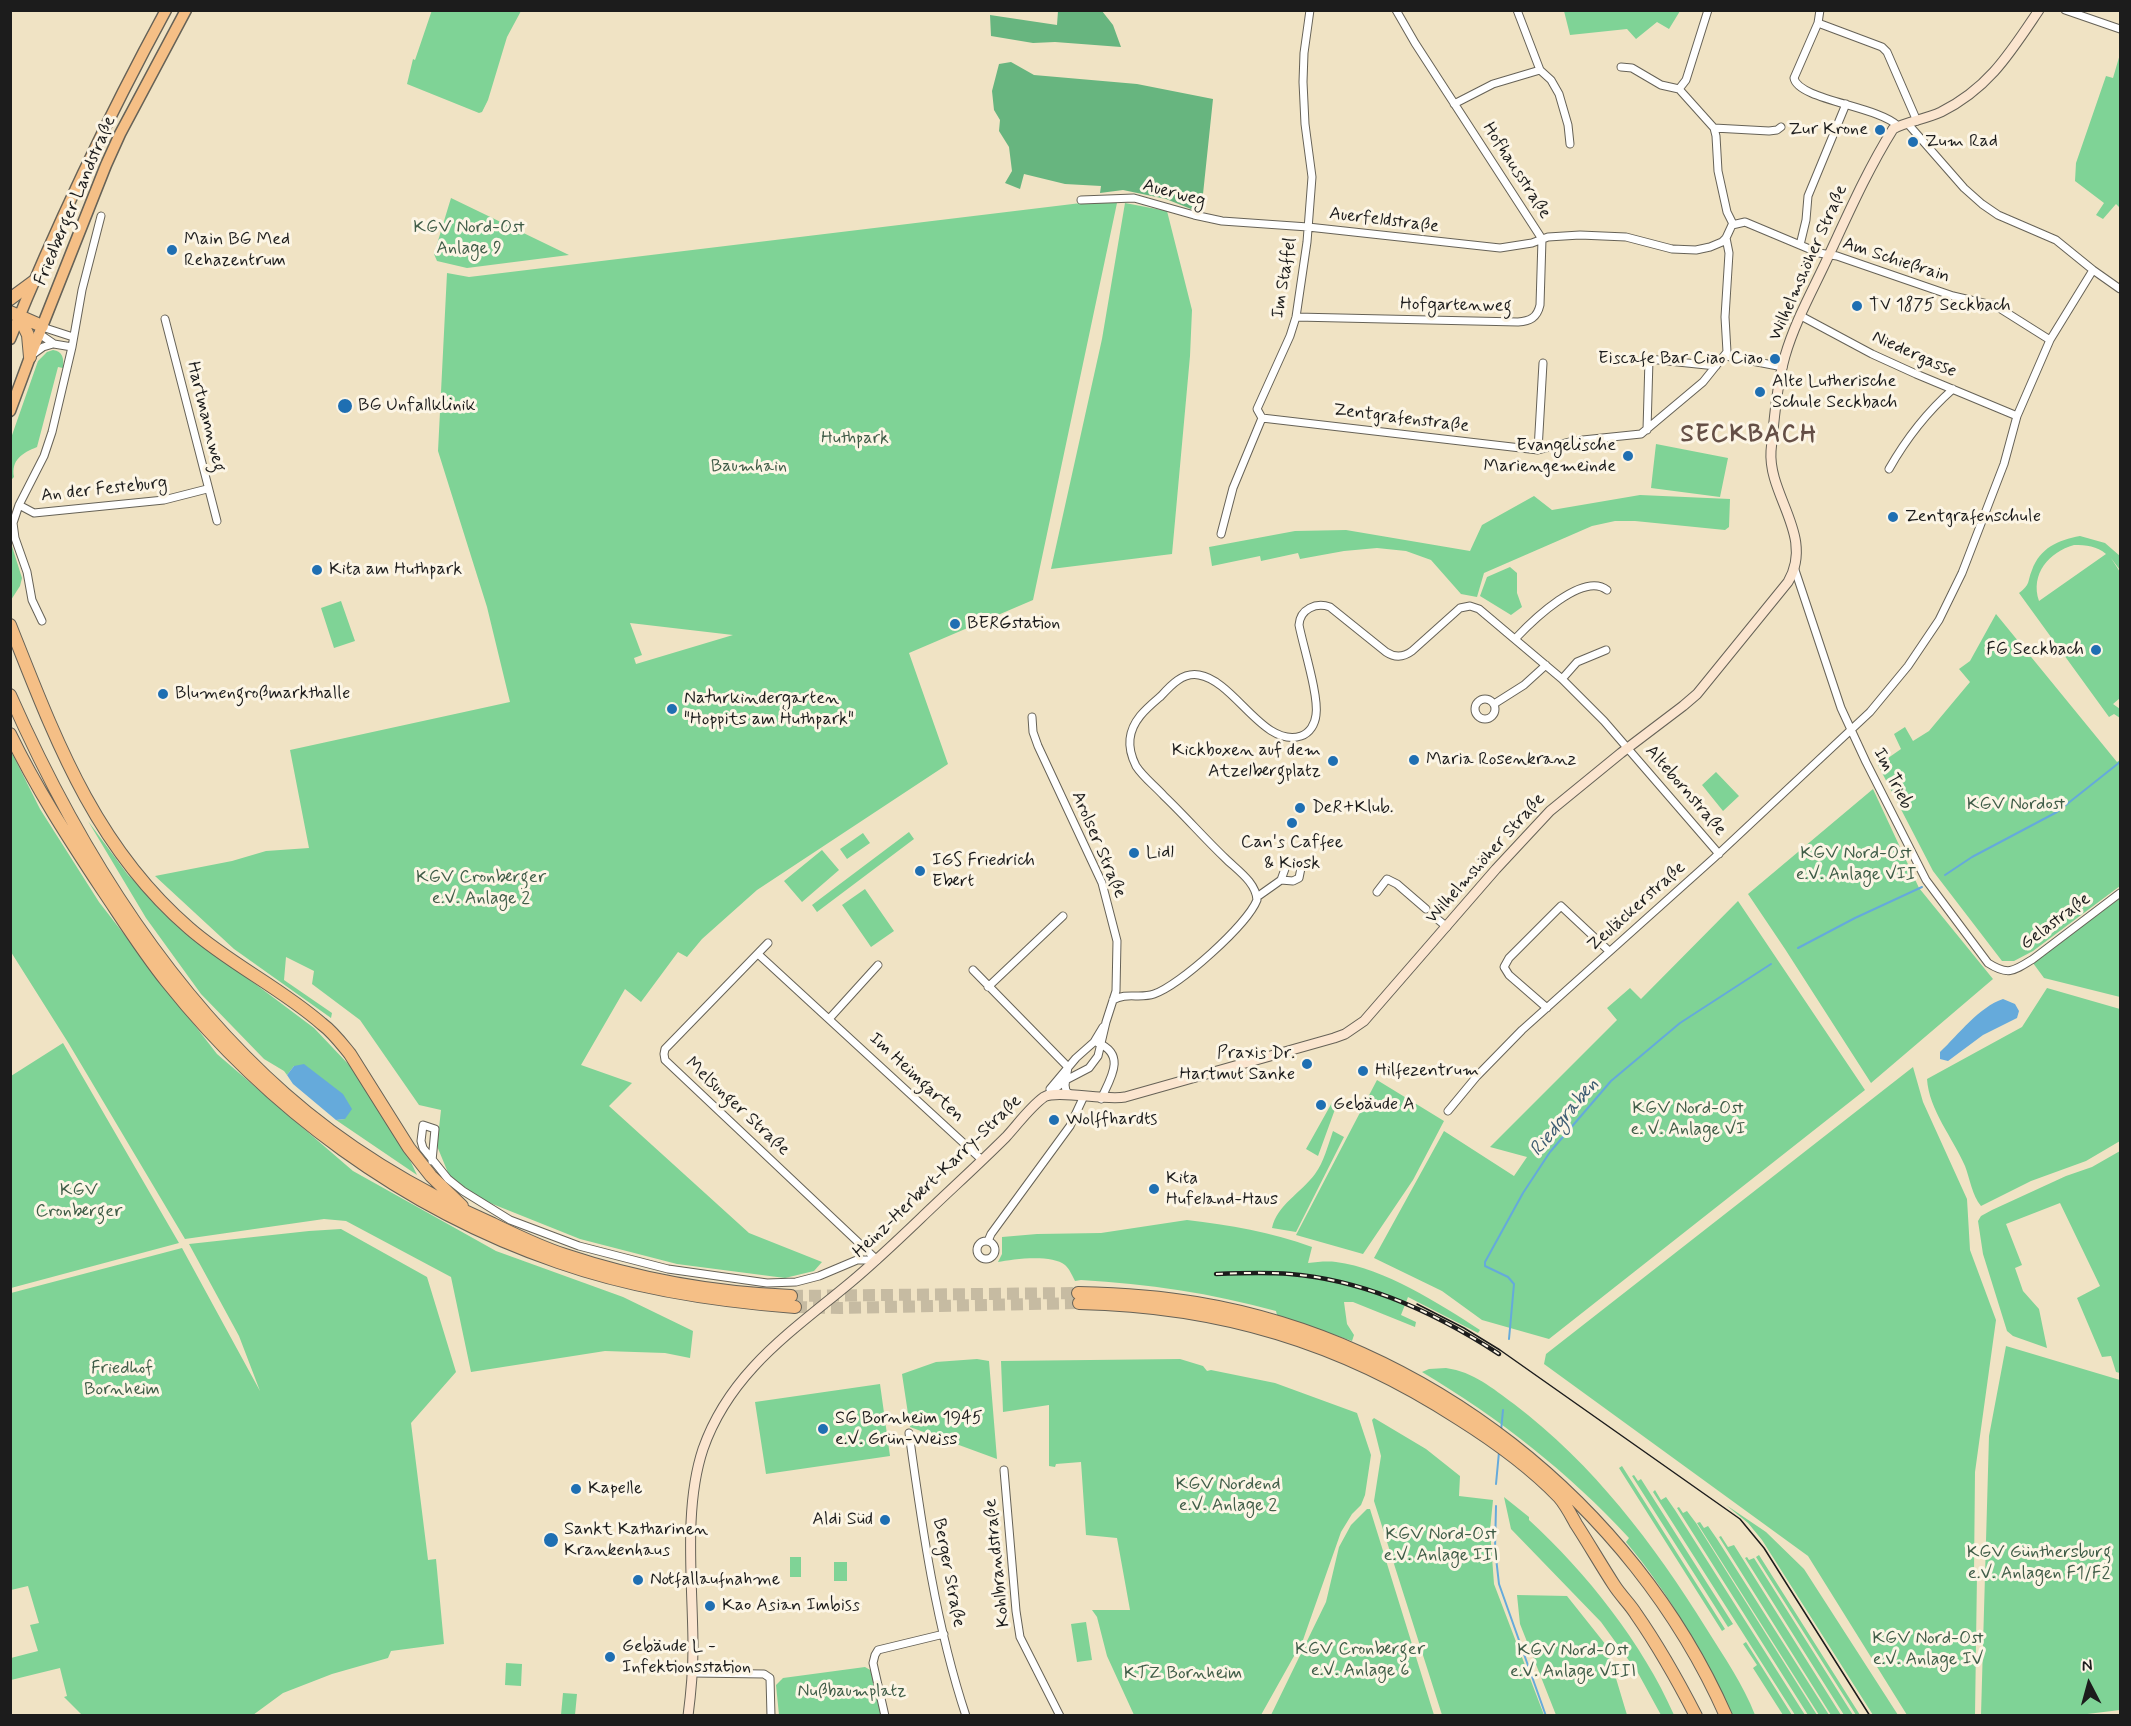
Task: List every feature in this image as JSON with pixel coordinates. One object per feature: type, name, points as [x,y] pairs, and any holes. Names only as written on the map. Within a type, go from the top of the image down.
[{"type":"highway","points":[[10,299],[33,282]]},
{"type":"highway","points":[[29,323],[30,357]]},
{"type":"highway","points":[[10,625],[68,766],[100,825],[133,870],[168,909],[201,938],[287,997],[330,1031],[350,1054],[422,1166],[472,1215]]},
{"type":"highway","points":[[10,695],[38,759],[86,844],[153,947],[220,1029],[285,1094],[314,1117],[392,1172],[472,1215],[564,1255],[635,1275],[793,1301],[732,1301],[677,1293],[560,1263],[453,1218],[388,1181],[334,1145],[261,1083],[212,1034],[166,981],[111,903],[67,834],[26,767],[10,734]]},
{"type":"highway","points":[[1078,1298],[1185,1311],[1274,1327],[1338,1354],[1413,1390],[1480,1432],[1554,1486],[1617,1543],[1658,1594],[1685,1635],[1715,1690],[1726,1716]]},
{"type":"highway","points":[[1554,1486],[1616,1589],[1635,1612],[1675,1674],[1696,1716]]},
{"type":"highway","points":[[1687,1697],[1692,1716]]},
{"type":"main road","name":"Friedberger Landstraße","points":[[29,323],[25,304],[33,282],[99,137],[166,10]]},
{"type":"main road","name":"Friedberger Landstraße","points":[[10,339],[29,323],[92,200],[120,134],[186,10]]},
{"type":"main road","points":[[1898,126],[1956,104],[1984,84],[2007,59],[2039,10]]},
{"type":"main road","name":"Wilhelmshöher Straße","points":[[1101,1099],[1125,1097],[1345,1034],[1364,1021],[1498,866],[1550,811],[1697,694],[1788,582],[1795,570],[1797,557],[1794,530],[1774,475],[1771,458],[1783,367],[1789,344],[1801,316],[1873,162],[1893,129],[1898,126]]},
{"type":"main road","points":[[10,411],[30,357]]},
{"type":"main road","name":"Heinz-Herbert-Karry-Straße","points":[[688,1716],[692,1673],[691,1547],[698,1470],[704,1448],[716,1420],[734,1389],[755,1363],[877,1260],[1044,1097],[1058,1094],[1101,1099]]},
{"type":"street","name":"Im Staffel","points":[[1221,534],[1233,488],[1262,418],[1257,409],[1290,336],[1296,317],[1312,177],[1305,124],[1303,82],[1304,53],[1310,10]]},
{"type":"street","name":"Hofhausstraße","points":[[1396,10],[1542,239],[1570,235],[1616,236],[1634,238],[1672,249],[1688,250],[1710,247],[1726,238]]},
{"type":"street","points":[[1517,10],[1540,70],[1551,80],[1559,94],[1568,125],[1570,144]]},
{"type":"street","points":[[1678,89],[1686,80],[1708,10]]},
{"type":"street","points":[[1820,10],[1818,22],[1795,81],[1802,89],[1885,116],[1898,126]]},
{"type":"street","points":[[2065,10],[2121,29]]},
{"type":"street","points":[[1818,22],[1882,47],[1887,52],[1913,122],[1964,188],[1982,204],[2017,224],[2048,235],[2121,290]]},
{"type":"street","points":[[1621,67],[1632,68],[1661,84],[1678,89],[1714,128],[1718,171],[1727,212],[1733,224]]},
{"type":"street","points":[[1454,104],[1494,84],[1540,70]]},
{"type":"street","points":[[1800,245],[1806,220],[1808,196],[1846,104]]},
{"type":"street","points":[[1714,128],[1769,131],[1781,127]]},
{"type":"street","name":"Auerweg","points":[[1082,200],[1134,198],[1222,221]]},
{"type":"street","name":"Friedberger Landstraße","points":[[19,505],[44,456],[72,347],[82,290],[101,216]]},
{"type":"street","name":"Auerfeldstraße","points":[[1222,221],[1308,227],[1488,248],[1514,248],[1542,239]]},
{"type":"street","points":[[1783,367],[1726,356],[1729,253],[1726,238],[1733,224],[1748,223],[1830,255]]},
{"type":"street","name":"Hofgartenweg","points":[[1296,317],[1518,322],[1530,320],[1537,314],[1540,305],[1542,239]]},
{"type":"street","name":"Am Schießrain","points":[[1830,255],[1953,296],[1996,306],[2050,340]]},
{"type":"street","name":"Zeuläckerstraße","points":[[1448,1111],[1500,1051],[1719,854],[1851,730],[1879,702],[1908,666],[1939,620],[1962,573],[1992,500],[2008,454],[2017,416],[2050,340],[2093,270]]},
{"type":"street","name":"Niedergasse","points":[[1801,316],[1872,354],[2017,416]]},
{"type":"street","name":"Hartmannweg","points":[[165,319],[217,521]]},
{"type":"street","points":[[29,323],[74,337]]},
{"type":"street","points":[[29,323],[54,344]]},
{"type":"street","points":[[30,357],[43,347],[54,344],[72,347]]},
{"type":"street","name":"Zentgrafenstraße","points":[[1262,418],[1538,450],[1573,441],[1634,436],[1647,430],[1703,382],[1726,356]]},
{"type":"street","points":[[1647,430],[1649,359],[1716,366]]},
{"type":"street","points":[[1538,450],[1543,363]]},
{"type":"street","points":[[1889,469],[1905,442],[1953,389]]},
{"type":"street","name":"An der Festeburg","points":[[42,621],[35,609],[27,572],[15,538],[13,523],[19,505],[34,513],[165,500],[207,489]]},
{"type":"street","name":"Im Trieb","points":[[1795,570],[1841,708],[1926,880],[1988,963],[1999,970],[2008,972]]},
{"type":"street","points":[[1516,638],[1552,604],[1569,594],[1593,585],[1602,585],[1607,590]]},
{"type":"street","name":"Altebornstraße","points":[[1257,897],[1253,885],[1135,764],[1130,750],[1130,738],[1135,724],[1143,713],[1179,680],[1190,675],[1201,675],[1221,686],[1260,722],[1283,737],[1291,738],[1306,734],[1315,721],[1316,704],[1299,620],[1307,609],[1318,605],[1326,605],[1334,609],[1386,652],[1396,656],[1412,651],[1463,606],[1473,606],[1479,609],[1563,679],[1614,731],[1719,854]]},
{"type":"street","points":[[1563,679],[1577,662],[1606,650]]},
{"type":"street","points":[[1494,704],[1524,685],[1546,665]]},
{"type":"street","name":"Arolser Straße","points":[[1032,717],[1033,732],[1038,746],[1102,883],[1117,941],[1116,991],[1098,1043],[1094,1062],[1089,1068],[1066,1080],[1044,1097]]},
{"type":"street","points":[[1377,892],[1387,879],[1397,884],[1426,909]]},
{"type":"street","points":[[1113,1000],[1124,995],[1154,994],[1176,982],[1228,936],[1253,909],[1257,897],[1281,880]]},
{"type":"street","name":"Gelastraße","points":[[2008,972],[2033,959],[2121,893]]},
{"type":"street","points":[[1547,1008],[1509,975],[1504,967],[1509,958],[1561,906],[1609,951]]},
{"type":"street","points":[[988,987],[1064,916]]},
{"type":"street","points":[[1437,918],[1447,927]]},
{"type":"street","name":"Melsunger Straße","points":[[768,944],[665,1049],[665,1060],[877,1260]]},
{"type":"street","name":"Im Heimgarten","points":[[758,954],[982,1160]]},
{"type":"street","points":[[829,1019],[878,965]]},
{"type":"street","points":[[973,970],[1068,1067]]},
{"type":"street","points":[[1044,1097],[1068,1067],[1098,1043],[1112,1053],[1115,1065],[1101,1099]]},
{"type":"street","points":[[1068,1067],[1066,1091],[1071,1095]]},
{"type":"street","points":[[988,1241],[1070,1126],[1084,1096]]},
{"type":"street","points":[[432,1161],[463,1191],[493,1211],[548,1236],[638,1262],[778,1284],[808,1279],[857,1260],[877,1260]]},
{"type":"street","name":"Berger Straße","points":[[909,1433],[919,1506],[944,1635],[966,1716]]},
{"type":"street","name":"Kohlbrandstraße","points":[[1004,1470],[1020,1637],[1060,1716]]},
{"type":"street","points":[[885,1716],[873,1663],[878,1650],[944,1635]]},
{"type":"street","points":[[692,1673],[764,1674],[770,1678],[771,1716]]},
{"type":"green space","points":[[432,10],[521,11],[507,37],[488,100],[482,112],[479,113],[407,84],[413,59],[415,60]]},
{"type":"green space","points":[[1564,10],[1680,11],[1669,29],[1657,22],[1636,39],[1627,29],[1570,35]]},
{"type":"green space","points":[[1058,11],[1102,11],[1113,25],[1121,47],[1055,42],[1033,43],[991,36],[990,15],[1057,25]]},
{"type":"green space","points":[[2120,54],[2120,208],[2116,204],[2103,219],[2096,215],[2104,203],[2075,181],[2076,163],[2106,76],[2113,78]]},
{"type":"green space","points":[[1011,62],[1034,75],[1137,84],[1213,99],[1201,213],[1166,199],[1123,190],[1100,193],[1101,186],[1065,184],[1024,174],[1020,189],[1005,183],[1012,171],[1009,147],[999,131],[1000,120],[994,110],[992,91],[999,64]]},
{"type":"green space","name":"KGV Nord-Ost Anlage 9","points":[[451,198],[569,255],[467,268],[437,261],[434,254]]},
{"type":"green space","points":[[1081,203],[1117,203],[1033,600],[909,653],[948,764],[757,890],[702,939],[687,957],[678,952],[641,1002],[625,989],[581,1065],[632,1083],[609,1106],[749,1233],[822,1262],[814,1271],[785,1278],[677,1264],[580,1239],[480,1199],[449,1175],[437,1146],[441,1110],[419,1105],[360,1020],[312,984],[314,971],[286,957],[284,980],[332,1013],[331,1018],[234,949],[155,876],[232,861],[266,851],[309,848],[290,750],[510,702],[487,607],[438,451],[447,273],[469,277]],"holes":[[[630,623],[733,635],[636,664],[634,658],[642,655]]]},
{"type":"green space","points":[[1125,203],[1167,211],[1192,310],[1172,554],[1051,569],[1102,339]]},
{"type":"green space","points":[[53,350],[62,356],[63,368],[58,367],[37,447],[19,458],[14,466],[14,477],[11,480],[11,438],[38,361],[47,352]]},
{"type":"green space","points":[[1656,444],[1728,458],[1720,497],[1651,488]]},
{"type":"green space","points":[[1640,495],[1730,499],[1729,527],[1725,530],[1635,521],[1615,521],[1592,526],[1484,573],[1477,597],[1461,594],[1431,560],[1406,551],[1377,548],[1300,559],[1298,553],[1261,561],[1260,556],[1212,566],[1209,547],[1295,531],[1346,530],[1470,551],[1482,525],[1534,496],[1552,510]]},
{"type":"green space","name":"FG Seckbach","points":[[2080,536],[2105,543],[2120,556],[2120,570],[2111,558],[2120,572],[2120,698],[2113,704],[2120,709],[2120,718],[2114,714],[2109,717],[2019,593],[2027,585],[2035,562],[2040,556],[2051,546]],"holes":[[[2074,545],[2095,548],[2106,554],[2039,601],[2037,582],[2044,566],[2057,553]]]},
{"type":"green space","points":[[10,540],[22,578],[11,600]]},
{"type":"green space","points":[[1510,567],[1517,573],[1517,593],[1522,607],[1511,615],[1480,596],[1487,577]]},
{"type":"green space","points":[[341,601],[355,641],[334,648],[321,608]]},
{"type":"green space","name":"KGV Nordost","points":[[1996,614],[2117,762],[2120,760],[2120,886],[2033,951],[2014,961],[2002,961],[1933,871],[1878,765],[1901,749],[1894,734],[1905,727],[1913,741],[1929,731],[1970,682],[1959,669],[1970,661]]},
{"type":"green space","points":[[10,749],[40,809],[99,902],[217,1054],[353,1171],[496,1251],[623,1297],[693,1331],[690,1358],[665,1353],[605,1351],[471,1372],[451,1277],[346,1221],[324,1219],[185,1239],[69,1044],[11,952]]},
{"type":"green space","points":[[1716,772],[1739,796],[1723,811],[1702,785]]},
{"type":"green space","name":"KGV Nord-Ost e.V. Anlage VII","points":[[1873,789],[1919,888],[1993,979],[1871,1083],[1748,894]]},
{"type":"green space","points":[[88,821],[128,875],[198,941],[314,1028],[351,1067],[409,1158],[417,1175],[336,1120],[345,1119],[294,1066],[287,1075],[264,1059],[201,994],[146,918]]},
{"type":"green space","points":[[909,832],[914,839],[817,912],[812,905]]},
{"type":"green space","points":[[863,833],[870,843],[847,859],[840,849]]},
{"type":"green space","points":[[822,850],[839,870],[802,902],[784,881]]},
{"type":"green space","points":[[865,889],[894,931],[871,947],[842,905]]},
{"type":"green space","points":[[2120,898],[2120,997],[2044,978],[2033,963]]},
{"type":"green space","name":"KGV Nord-Ost e. V. Anlage VI","points":[[1738,901],[1865,1090],[1549,1339],[1482,1320],[1442,1291],[1374,1258],[1444,1131],[1514,1176],[1527,1157],[1490,1147],[1617,1020],[1607,1008],[1630,988],[1641,999]]},
{"type":"green space","points":[[2047,988],[2120,1009],[2120,1141],[2086,1161],[2031,1181],[1981,1206],[1973,1192],[1960,1155],[1932,1102],[1927,1079],[2022,1027]]},
{"type":"green space","name":"KGV Cronberger","points":[[63,1043],[179,1243],[11,1288],[11,1076]]},
{"type":"green space","name":"KGV Nord-Ost e.V. Anlage IV","points":[[1913,1067],[1923,1102],[1967,1199],[1970,1250],[1996,1320],[1975,1472],[1974,1573],[1977,1574],[1975,1715],[1907,1715],[1808,1556],[1544,1364],[1546,1354]]},
{"type":"green space","points":[[1377,1080],[1444,1121],[1413,1180],[1363,1254],[1296,1235]]},
{"type":"green space","points":[[1334,1099],[1338,1101],[1318,1156],[1306,1149]]},
{"type":"green space","points":[[1333,1131],[1344,1137],[1296,1232],[1272,1228],[1284,1206],[1318,1169]]},
{"type":"green space","points":[[2120,1151],[2120,1373],[2116,1372],[2111,1356],[2102,1357],[2077,1298],[2100,1286],[2060,1203],[2006,1224],[2022,1265],[2015,1268],[2023,1291],[2039,1309],[2047,1348],[2013,1336],[2007,1331],[1983,1254],[1978,1221],[1981,1216],[1992,1210],[2066,1176],[2092,1167]]},
{"type":"green space","points":[[1187,1220],[1250,1230],[1312,1247],[1308,1263],[1336,1262],[1392,1279],[1480,1330],[1478,1333],[1408,1297],[1401,1315],[1416,1322],[1415,1327],[1353,1302],[1344,1302],[1347,1324],[1354,1335],[1352,1341],[1277,1315],[1276,1311],[1228,1299],[1155,1287],[1075,1281],[1065,1265],[1051,1259],[1032,1258],[998,1262],[1002,1254],[1002,1237],[1101,1233]]},
{"type":"green space","name":"Friedhof Bornheim","points":[[341,1229],[427,1277],[456,1372],[411,1423],[428,1560],[436,1559],[444,1644],[391,1651],[388,1658],[332,1674],[283,1693],[253,1715],[82,1715],[64,1697],[67,1696],[60,1668],[11,1680],[11,1658],[38,1651],[30,1625],[39,1623],[28,1586],[11,1590],[11,1293],[182,1248],[260,1391],[239,1336],[189,1244]]},
{"type":"green space","name":"KGV Günthersburg e.V. Anlagen F1/F2","points":[[2006,1346],[2120,1380],[2120,1710],[2071,1716],[1981,1715],[1989,1436]]},
{"type":"green space","points":[[977,1359],[989,1361],[997,1459],[910,1427],[902,1374],[936,1362]]},
{"type":"green space","name":"KGV Nordend e.V. Anlage 2","points":[[1180,1359],[1203,1366],[1207,1371],[1275,1383],[1357,1413],[1371,1455],[1365,1495],[1361,1505],[1352,1514],[1341,1532],[1303,1640],[1261,1715],[1134,1715],[1107,1656],[1097,1617],[1092,1610],[1130,1610],[1117,1538],[1086,1535],[1081,1462],[1049,1466],[1049,1405],[1003,1412],[1001,1361]]},
{"type":"green space","points":[[1446,1368],[1474,1377],[1514,1404],[1543,1427],[1596,1479],[1643,1536],[1686,1597],[1733,1671],[1755,1715],[1732,1715],[1697,1647],[1671,1604],[1626,1542],[1629,1538],[1606,1514],[1557,1469],[1505,1427],[1422,1372],[1429,1369]]},
{"type":"green space","name":"SG Bornheim 1945 e.V. Grün-Weiss","points":[[880,1384],[890,1456],[766,1474],[755,1402]]},
{"type":"green space","name":"KGV Nord-Ost e.V. Anlage III","points":[[1374,1418],[1426,1449],[1460,1476],[1459,1496],[1493,1500],[1490,1530],[1494,1584],[1544,1715],[1442,1715],[1374,1501],[1381,1456],[1372,1420]]},
{"type":"green space","points":[[1622,1466],[1725,1629],[1722,1631],[1619,1468]]},
{"type":"green space","points":[[1634,1475],[1638,1481],[1641,1479],[1733,1624],[1728,1627],[1632,1476]]},
{"type":"green space","points":[[1655,1490],[1661,1500],[1666,1497],[1675,1510],[1805,1715],[1795,1715],[1653,1492]]},
{"type":"green space","points":[[1504,1497],[1529,1517],[1529,1520],[1571,1562],[1611,1610],[1646,1662],[1674,1715],[1661,1715],[1638,1673],[1601,1622],[1511,1529]]},
{"type":"green space","points":[[1726,1505],[1766,1532],[1804,1569],[1898,1715],[1873,1715],[1762,1540],[1748,1523]]},
{"type":"green space","points":[[1679,1507],[1683,1513],[1687,1511],[1696,1523],[1817,1715],[1808,1715],[1677,1508]]},
{"type":"green space","name":"KGV Cronberger e.V. Anlage 6","points":[[1367,1509],[1370,1509],[1434,1715],[1271,1715],[1326,1602],[1339,1547],[1351,1525]]},
{"type":"green space","points":[[1700,1522],[1704,1528],[1708,1526],[1717,1539],[1829,1715],[1819,1715],[1697,1523]]},
{"type":"green space","points":[[1721,1536],[1728,1547],[1734,1545],[1841,1715],[1831,1715],[1719,1537]]},
{"type":"green space","points":[[1759,1555],[1860,1715],[1856,1715],[1756,1557]]},
{"type":"green space","points":[[790,1557],[801,1557],[801,1577],[790,1577]]},
{"type":"green space","points":[[1745,1558],[1749,1560],[1754,1558],[1853,1715],[1844,1715]]},
{"type":"green space","points":[[834,1562],[847,1562],[847,1581],[834,1581]]},
{"type":"green space","name":"KGV Nord-Ost e.V. Anlage VIII","points":[[1517,1595],[1567,1596],[1606,1645],[1627,1715],[1556,1715],[1520,1624]]},
{"type":"green space","points":[[1086,1622],[1092,1660],[1077,1662],[1071,1624]]},
{"type":"green space","points":[[1746,1642],[1792,1715],[1783,1715],[1753,1668],[1757,1665],[1743,1644]]},
{"type":"green space","points":[[506,1663],[522,1664],[521,1686],[505,1685]]},
{"type":"green space","name":"Nußbaumplatz","points":[[865,1667],[872,1671],[881,1715],[779,1715],[776,1685],[783,1678]]},
{"type":"green space","points":[[563,1693],[577,1694],[575,1715],[561,1715]]},
{"type":"water","points":[[2003,999],[2015,1004],[2019,1011],[2017,1018],[1983,1035],[1948,1061],[1940,1059],[1940,1052],[1970,1022],[1986,1008]]},
{"type":"water","points":[[304,1064],[343,1094],[352,1109],[345,1119],[336,1120],[293,1084],[287,1075],[294,1066]]},
{"type":"waterway","name":"Riedgraben","points":[[1945,875],[1972,857],[2057,812],[2120,762]]},
{"type":"waterway","name":"Riedgraben","points":[[1798,948],[1922,887]]},
{"type":"waterway","name":"Riedgraben","points":[[1509,1339],[1514,1284],[1508,1277],[1485,1266],[1485,1262],[1523,1193],[1550,1152],[1611,1081],[1680,1023],[1771,964]]},
{"type":"waterway","name":"Riedgraben","points":[[1501,1431],[1503,1410]]},
{"type":"waterway","name":"Riedgraben","points":[[1496,1484],[1499,1452]]},
{"type":"waterway","name":"Riedgraben","points":[[1496,1506],[1495,1549],[1499,1584],[1546,1716]]},
{"type":"tunnel","points":[[791,1296],[1078,1293]]},
{"type":"tunnel","points":[[795,1307],[1079,1303]]},
{"type":"tram line","points":[[1417,1304],[1500,1350],[1740,1519],[1764,1548],[1870,1716]]},
{"type":"railway","points":[[1216,1274],[1290,1274],[1345,1283],[1425,1312],[1499,1354]]},
{"type":"place","name":"Zur Krone","points":[[1880,130]]},
{"type":"place","name":"Zum Rad","points":[[1913,142]]},
{"type":"place","name":"Main BG Med Rehazentrum","points":[[172,250]]},
{"type":"place","name":"TV 1875 Seckbach","points":[[1857,306]]},
{"type":"place","name":"Eiscafe Bar Ciao Ciao","points":[[1775,359]]},
{"type":"place","name":"Alte Lutherische Schule Seckbach","points":[[1760,392]]},
{"type":"place","name":"BG Unfallklinik","points":[[345,406]]},
{"type":"place","name":"Evangelische Mariengemeinde","points":[[1628,456]]},
{"type":"place","name":"Zentgrafenschule","points":[[1893,517]]},
{"type":"place","name":"Kita am Huthpark","points":[[317,570]]},
{"type":"place","name":"BERGstation","points":[[955,624]]},
{"type":"place","name":"FG Seckbach","points":[[2096,650]]},
{"type":"place","name":"Blumengroßmarkthalle","points":[[163,694]]},
{"type":"place","name":"Naturkindergarten \"Hoppits am Huthpark\"","points":[[672,709]]},
{"type":"place","name":"Maria Rosenkranz","points":[[1414,760]]},
{"type":"place","name":"Kickboxen auf dem Atzelbergplatz","points":[[1333,761]]},
{"type":"place","name":"DeR+Klub.","points":[[1300,808]]},
{"type":"place","name":"Can's Caffee & Kiosk","points":[[1292,823]]},
{"type":"place","name":"Lidl","points":[[1134,853]]},
{"type":"place","name":"IGS Friedrich Ebert","points":[[920,871]]},
{"type":"place","name":"Praxis Dr. Hartmut Sanke","points":[[1307,1064]]},
{"type":"place","name":"Hilfezentrum","points":[[1363,1071]]},
{"type":"place","name":"Gebäude A","points":[[1321,1105]]},
{"type":"place","name":"Wolffhardts","points":[[1054,1120]]},
{"type":"place","name":"Kita Hufeland-Haus","points":[[1154,1189]]},
{"type":"place","name":"SG Bornheim 1945 e.V. Grün-Weiss","points":[[823,1429]]},
{"type":"place","name":"Kapelle","points":[[576,1489]]},
{"type":"place","name":"Aldi Süd","points":[[885,1520]]},
{"type":"place","name":"Sankt Katharinen Krankenhaus","points":[[551,1540]]},
{"type":"place","name":"Notfallaufnahme","points":[[638,1580]]},
{"type":"place","name":"Kao Asian Imbiss","points":[[710,1606]]},
{"type":"place","name":"Gebäude L - Infektionsstation","points":[[610,1657]]},
{"type":"district","name":"SECKBACH","points":[[1749,436]]},
{"type":"park label","name":"Huthpark","points":[[855,439]]},
{"type":"park label","name":"Baumhain","points":[[749,467]]},
{"type":"park label","name":"KGV Cronberger e.V. Anlage 2","points":[[481,888]]},
{"type":"park label","name":"KTZ Bornheim","points":[[1183,1674]]}]
